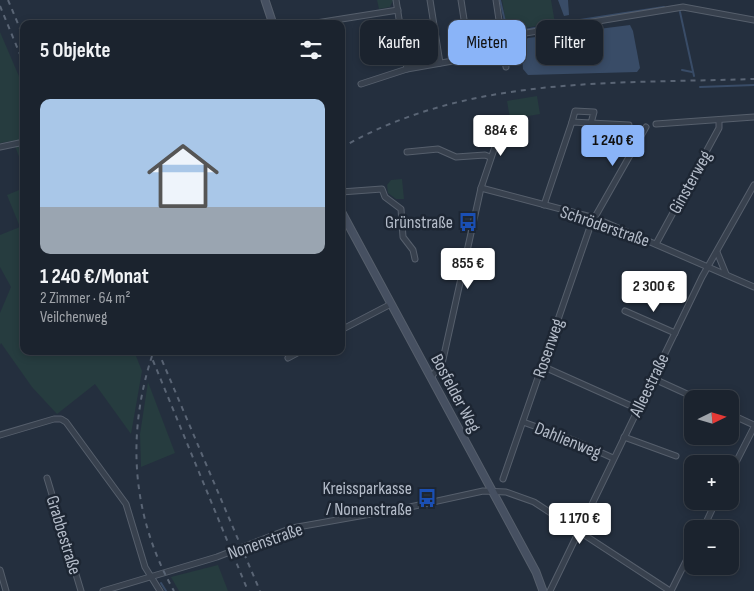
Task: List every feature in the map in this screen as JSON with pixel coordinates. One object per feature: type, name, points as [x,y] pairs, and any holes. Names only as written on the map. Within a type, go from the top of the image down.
[{"type":"street","points":[[266,0],[272,20]]},
{"type":"street","points":[[396,0],[407,69]]},
{"type":"street","points":[[430,0],[440,63]]},
{"type":"street","points":[[461,0],[464,20]]},
{"type":"street","points":[[496,0],[499,20]]},
{"type":"street","points":[[679,0],[679,7]]},
{"type":"street","points":[[526,33],[679,7],[754,20]]},
{"type":"street","points":[[335,20],[398,10]]},
{"type":"street","points":[[361,84],[407,69],[448,62]]},
{"type":"street","points":[[544,205],[575,111],[594,112],[592,123]]},
{"type":"street","points":[[656,124],[754,117]]},
{"type":"street","points":[[431,377],[442,364],[480,188],[504,120]]},
{"type":"street","name":"Ginsterweg","points":[[656,244],[719,128],[719,120]]},
{"type":"street","points":[[572,122],[629,125]]},
{"type":"street","name":"Rosenweg","points":[[503,479],[595,218],[646,127]]},
{"type":"street","points":[[0,147],[20,143]]},
{"type":"street","points":[[407,152],[438,149],[456,157],[485,155],[490,157]]},
{"type":"street","name":"Alleestraße","points":[[550,591],[652,378],[708,267],[754,185]]},
{"type":"street","name":"Schröderstraße","points":[[480,188],[595,218],[754,287]]},
{"type":"street","points":[[345,192],[382,189],[385,197],[401,208],[403,237],[413,250],[415,259]]},
{"type":"street","name":"Bosfelder Weg","points":[[345,218],[536,572],[543,591]]},
{"type":"street","points":[[717,252],[726,274]]},
{"type":"street","points":[[345,328],[391,304]]},
{"type":"street","name":"Alleestraße","points":[[625,311],[675,333]]},
{"type":"street","points":[[288,358],[294,355]]},
{"type":"street","points":[[542,366],[638,409]]},
{"type":"street","points":[[652,378],[684,393]]},
{"type":"street","points":[[0,435],[54,419],[61,418],[66,422],[126,504],[150,577],[160,591]]},
{"type":"street","points":[[739,418],[754,426],[739,456]]},
{"type":"street","name":"Dahlienweg","points":[[523,422],[573,440],[613,458]]},
{"type":"street","name":"Alleestraße","points":[[624,437],[676,456]]},
{"type":"street","name":"Grabbestraße","points":[[47,478],[81,591]]},
{"type":"street","name":"Nonenstraße","points":[[103,591],[217,557],[292,528],[410,507],[483,491],[506,492],[534,502],[671,591]]},
{"type":"street","points":[[671,591],[684,565]]},
{"type":"street","points":[[0,570],[6,591]]},
{"type":"green space","points":[[377,0],[393,0],[390,7],[379,9]]},
{"type":"green space","points":[[502,0],[551,0],[554,20],[536,20],[536,26],[526,28],[526,20],[505,20]]},
{"type":"green space","points":[[0,32],[20,79],[20,140],[0,143]]},
{"type":"green space","points":[[537,96],[540,114],[510,119],[507,101]]},
{"type":"green space","points":[[20,145],[20,159],[15,146]]},
{"type":"green space","points":[[402,179],[404,199],[396,199],[388,193],[387,185],[391,180]]},
{"type":"green space","points":[[20,190],[20,227],[7,195]]},
{"type":"green space","points":[[20,227],[20,355],[136,355],[142,371],[131,434],[95,384],[57,414],[32,387],[1,343],[0,345],[0,313],[11,287],[0,267],[0,235]]},
{"type":"green space","points":[[148,382],[175,453],[141,467],[140,434]]},
{"type":"green space","points":[[218,565],[228,591],[179,591],[171,577]]},
{"type":"water","points":[[558,0],[568,0],[569,15],[564,16]]},
{"type":"water","points":[[630,25],[633,31],[640,68],[637,72],[528,75],[523,69],[523,65],[526,65],[526,39],[536,37],[536,65],[603,65],[603,28]]},
{"type":"waterway","points":[[500,0],[507,30],[513,32],[536,28]]},
{"type":"waterway","points":[[580,20],[664,7]]},
{"type":"waterway","points":[[680,12],[694,76]]},
{"type":"waterway","points":[[682,70],[692,72]]},
{"type":"waterway","points":[[700,87],[754,85]]},
{"type":"waterway","points":[[161,583],[166,591]]},
{"type":"railway","points":[[8,0],[20,28]]},
{"type":"railway","points":[[0,6],[20,54]]},
{"type":"railway","points":[[345,146],[389,124],[439,107],[490,95],[542,88],[595,84],[754,79]]},
{"type":"railway","points":[[151,355],[248,591]]},
{"type":"railway","points":[[160,355],[260,591]]},
{"type":"railway","points":[[152,356],[139,416],[136,446],[138,476],[149,534],[160,563],[174,591]]},
{"type":"place","name":"Grünstraße","points":[[468,222]]},
{"type":"place","name":"Kreissparkasse / Nonenstraße","points":[[427,498]]}]
